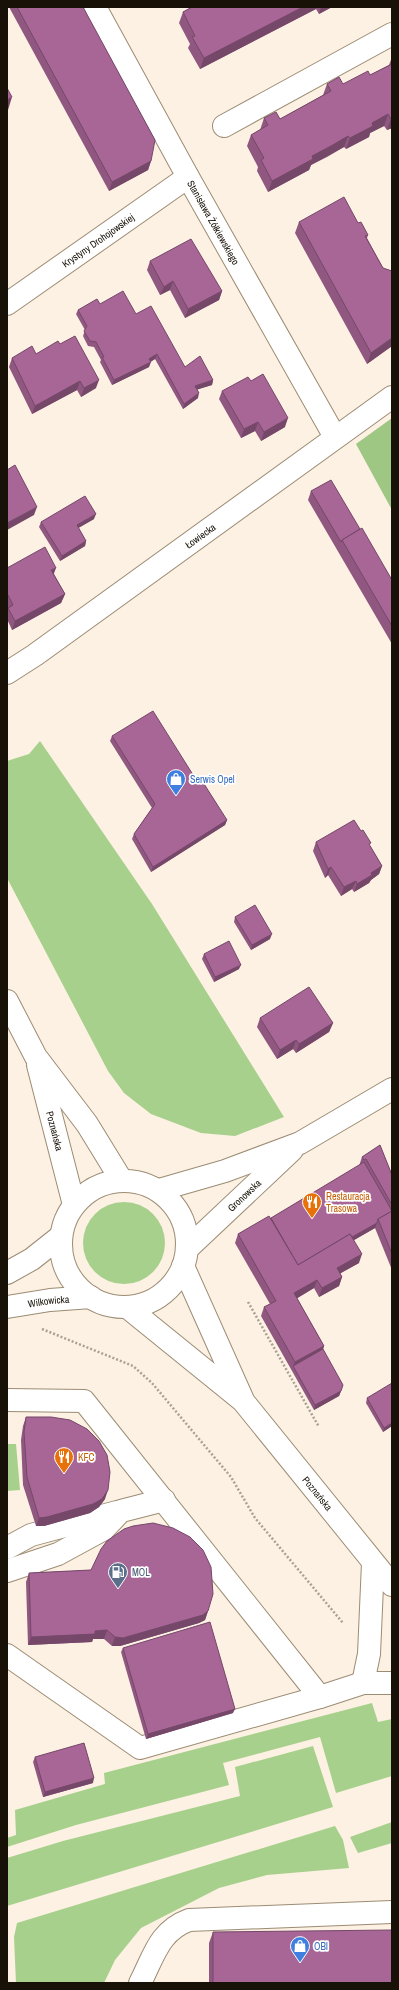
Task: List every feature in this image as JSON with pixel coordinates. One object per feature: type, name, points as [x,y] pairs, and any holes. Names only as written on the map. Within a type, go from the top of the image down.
[{"type":"street","name":"Stanisława Żółkiewskiego","points":[[95,7],[188,177],[335,437]]},
{"type":"street","points":[[224,126],[392,34]]},
{"type":"street","name":"Krystyny Drohojowskiej","points":[[7,304],[188,177]]},
{"type":"street","name":"Łowiecka","points":[[7,673],[35,655],[392,397]]},
{"type":"street","name":"Poznańska","points":[[7,1001],[36,1056],[87,1124],[122,1181]]},
{"type":"street","name":"Poznańska","points":[[36,1056],[74,1205]]},
{"type":"street","name":"Gronowska","points":[[159,1190],[225,1171],[300,1143],[392,1089]]},
{"type":"street","name":"Gronowska","points":[[186,1257],[300,1143]]},
{"type":"street","points":[[122,1181],[147,1185],[159,1190],[178,1210],[187,1234],[186,1257],[174,1282],[162,1295],[145,1304],[127,1307],[108,1305],[91,1298],[77,1286],[67,1271],[62,1254],[61,1236],[66,1220],[74,1205],[95,1187],[122,1181]]},
{"type":"street","points":[[7,1274],[32,1259],[61,1236]]},
{"type":"street","name":"Poznańska","points":[[186,1257],[243,1401]]},
{"type":"street","name":"Wilkowicka","points":[[7,1307],[50,1300],[91,1298]]},
{"type":"street","name":"Poznańska","points":[[127,1307],[243,1401],[392,1585]]},
{"type":"street","points":[[7,1400],[84,1401],[320,1697]]},
{"type":"street","points":[[7,1548],[31,1535],[164,1500]]},
{"type":"street","points":[[7,1571],[58,1554],[104,1529],[121,1511]]},
{"type":"street","points":[[363,1683],[369,1654],[373,1563]]},
{"type":"street","points":[[7,1655],[140,1748],[320,1697],[363,1683],[392,1683]]},
{"type":"street","points":[[140,1983],[162,1939],[168,1931],[178,1924],[190,1920],[392,1912]]},
{"type":"path","points":[[248,1302],[319,1427]]},
{"type":"path","points":[[37,1327],[133,1366],[152,1382],[232,1477],[255,1518],[369,1654]]},
{"type":"green space","points":[[392,418],[392,510],[356,444]]},
{"type":"green space","points":[[40,741],[152,904],[284,1117],[235,1136],[201,1133],[151,1114],[124,1093],[108,1071],[7,878],[7,761],[29,754]]},
{"type":"green space","points":[[124,1202],[140,1205],[153,1214],[162,1227],[165,1243],[162,1259],[153,1272],[140,1281],[124,1284],[108,1281],[95,1272],[86,1259],[83,1243],[86,1227],[95,1214],[108,1205]]},
{"type":"green space","points":[[7,1444],[16,1444],[20,1490],[7,1491]]},
{"type":"green space","points":[[372,1703],[378,1722],[392,1719],[392,1776],[336,1793],[320,1737],[223,1763],[229,1785],[76,1825],[7,1847],[7,1838],[16,1835],[15,1810],[105,1784],[104,1773]]},
{"type":"green space","points":[[313,1746],[333,1807],[7,1906],[7,1858],[63,1841],[240,1796],[235,1767]]},
{"type":"green space","points":[[392,1822],[392,1843],[358,1853],[350,1837]]},
{"type":"green space","points":[[335,1826],[343,1840],[349,1868],[267,1875],[219,1888],[141,1928],[115,1960],[104,1983],[16,1983],[14,1937],[17,1923]]},
{"type":"building","points":[[17,7],[83,7],[155,140],[151,161],[112,182]]},
{"type":"building","points":[[192,7],[303,7],[204,58],[192,37],[195,36],[183,12]]},
{"type":"building","points":[[392,64],[392,119],[388,114],[372,123],[373,126],[350,138],[348,136],[312,156],[313,159],[272,181],[261,160],[264,158],[251,135],[268,125],[264,118],[276,112],[280,119],[331,91],[327,84],[339,77],[343,84],[368,71],[370,75]]},
{"type":"building","points":[[7,88],[12,97],[7,100]]},
{"type":"building","points":[[344,197],[358,223],[361,222],[368,235],[365,236],[383,268],[392,271],[392,338],[371,353],[299,222]]},
{"type":"building","points":[[191,239],[222,291],[188,309],[173,281],[164,287],[150,261]]},
{"type":"building","points":[[123,291],[136,314],[151,306],[185,367],[200,356],[213,380],[195,386],[199,393],[184,404],[157,354],[149,359],[151,362],[114,380],[96,342],[90,341],[84,331],[87,326],[78,310],[97,299],[100,304]]},
{"type":"building","points":[[75,336],[99,380],[84,388],[80,381],[35,406],[12,358],[32,346],[36,354],[58,341],[60,344]]},
{"type":"building","points":[[263,374],[288,418],[264,432],[258,422],[244,429],[222,391],[248,377],[251,381]]},
{"type":"building","points":[[15,465],[37,507],[7,523],[7,470]]},
{"type":"building","points":[[331,480],[360,529],[341,542],[311,491]]},
{"type":"building","points":[[85,496],[96,514],[77,525],[86,541],[62,556],[41,522]]},
{"type":"building","points":[[362,528],[392,580],[392,626],[342,540]]},
{"type":"building","points":[[45,547],[56,568],[51,570],[65,594],[15,621],[8,608],[13,605],[7,595],[7,568]]},
{"type":"building","name":"Serwis Opel","points":[[153,711],[195,778],[199,776],[227,820],[153,867],[134,834],[155,804],[112,736]]},
{"type":"building","points":[[354,820],[361,831],[363,830],[371,843],[369,844],[382,866],[371,873],[372,875],[357,884],[356,881],[344,887],[331,867],[328,869],[316,842]]},
{"type":"building","points":[[255,905],[272,934],[252,945],[235,917]]},
{"type":"building","points":[[229,941],[241,965],[215,977],[204,954]]},
{"type":"building","points":[[309,987],[333,1023],[299,1044],[296,1040],[280,1050],[260,1018]]},
{"type":"building","points":[[380,1145],[392,1175],[392,1205],[366,1159],[364,1160],[362,1157]]},
{"type":"building","points":[[364,1162],[392,1211],[378,1219],[377,1223],[352,1237],[350,1234],[298,1265],[271,1218]]},
{"type":"building","points":[[392,1211],[392,1254],[378,1219]]},
{"type":"building","points":[[269,1216],[298,1265],[350,1234],[362,1254],[337,1268],[342,1277],[322,1288],[317,1280],[294,1293],[324,1346],[295,1362],[264,1307],[276,1301],[238,1234]]},
{"type":"building","points":[[323,1349],[343,1385],[341,1391],[315,1405],[293,1366]]},
{"type":"building","points":[[392,1383],[392,1423],[384,1428],[367,1398]]},
{"type":"building","name":"KFC","points":[[26,1417],[51,1417],[70,1420],[87,1429],[99,1441],[107,1455],[110,1472],[108,1490],[102,1499],[93,1504],[39,1518],[27,1477],[24,1432]]},
{"type":"building","name":"MOL","points":[[153,1523],[173,1528],[190,1537],[203,1550],[211,1567],[213,1594],[208,1611],[203,1615],[123,1638],[115,1637],[107,1630],[95,1631],[95,1634],[31,1637],[29,1573],[91,1570],[101,1549],[107,1541],[124,1529]]},
{"type":"building","points":[[210,1622],[235,1709],[148,1734],[123,1648]]},
{"type":"building","points":[[84,1743],[94,1778],[45,1792],[35,1757]]},
{"type":"building","name":"OBI","points":[[392,1930],[392,1983],[213,1983],[213,1932]]},
{"type":"place","name":"Serwis Opel","points":[[176,796]]},
{"type":"place","name":"Restauracja Trasowa","points":[[312,1219]]},
{"type":"place","name":"KFC","points":[[64,1474]]},
{"type":"place","name":"MOL","points":[[118,1589]]},
{"type":"place","name":"OBI","points":[[300,1963]]}]
